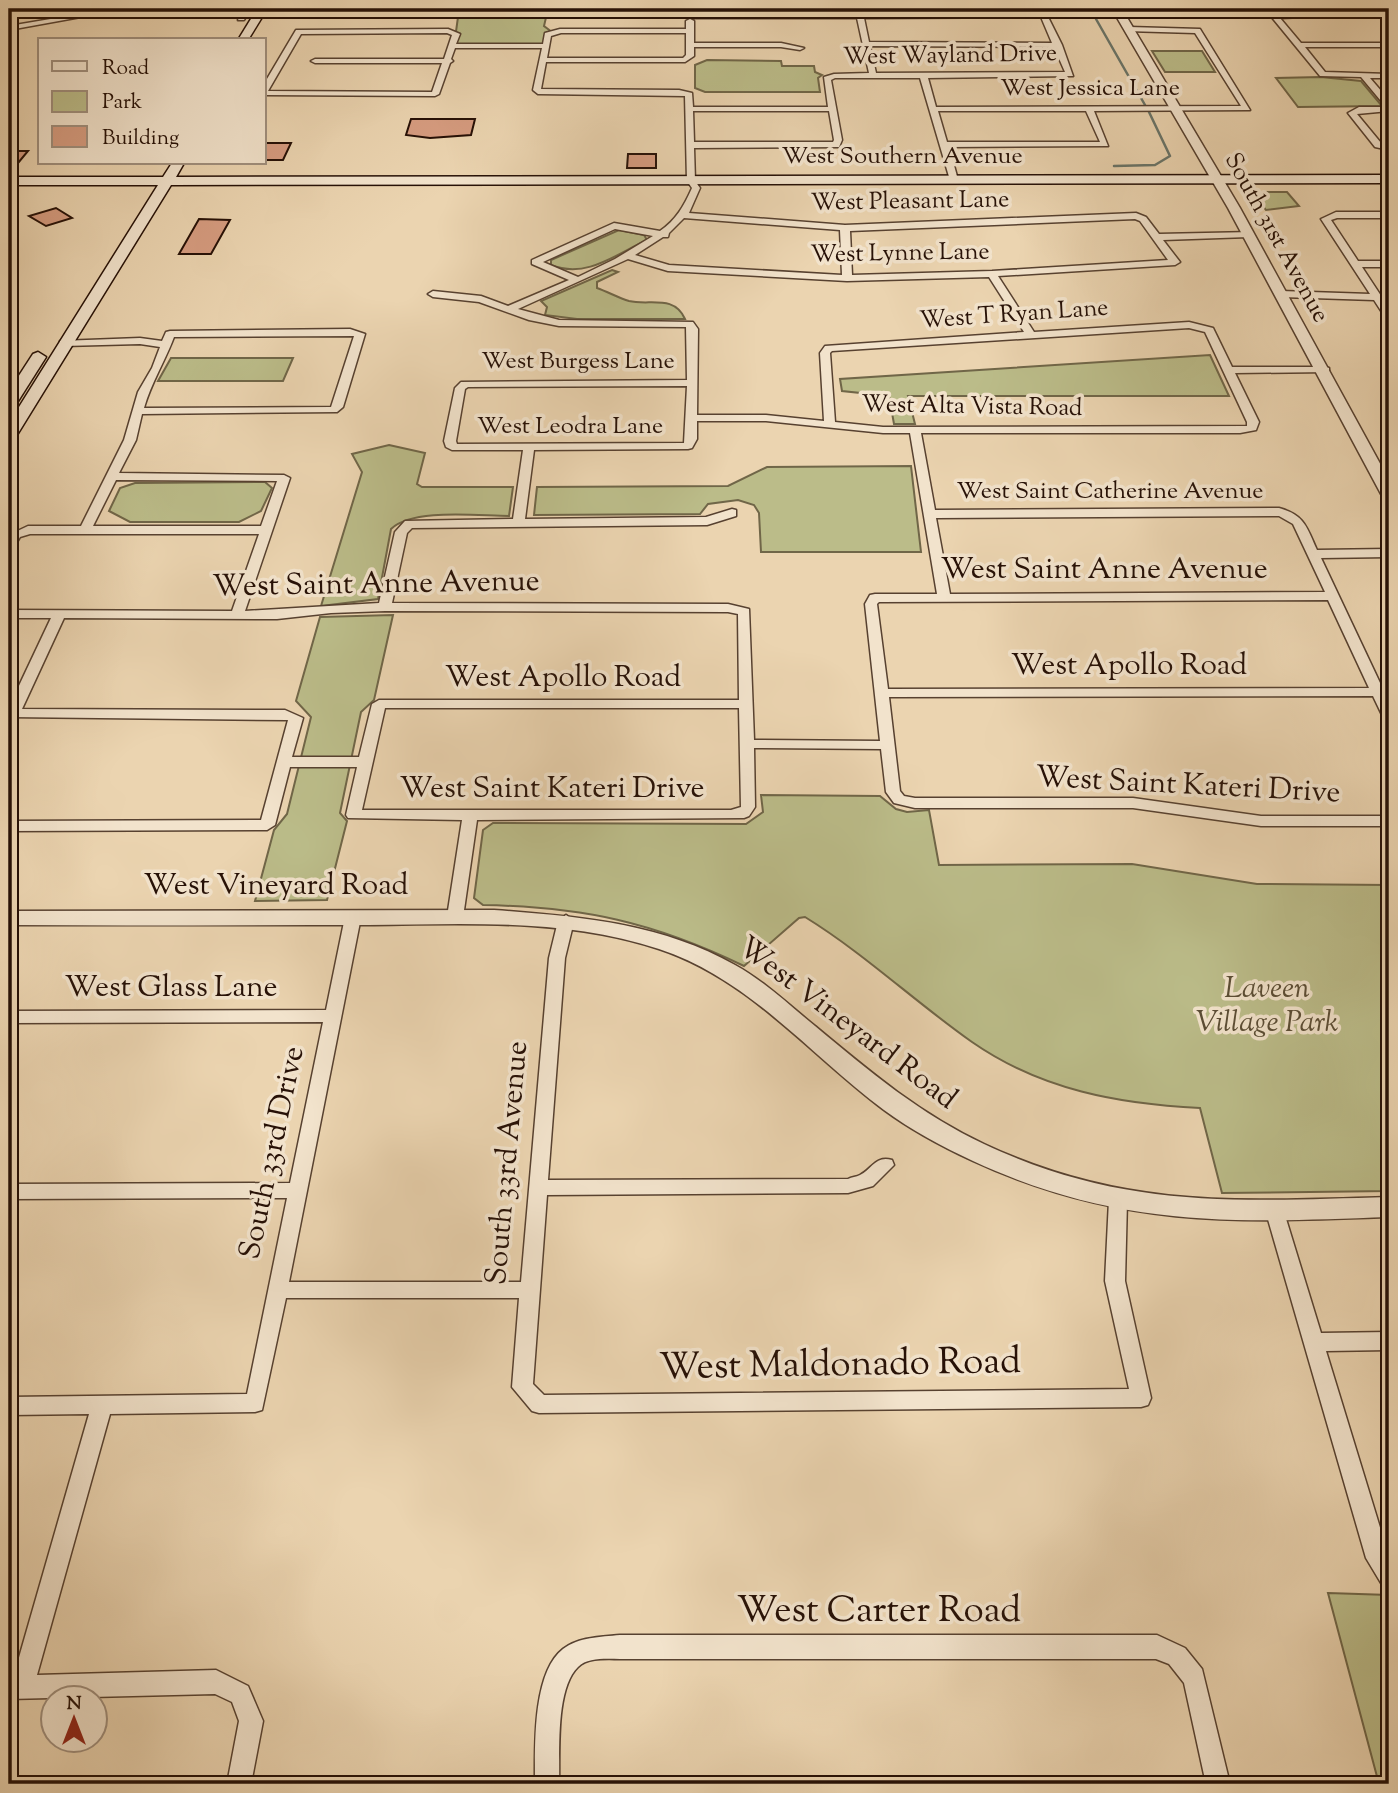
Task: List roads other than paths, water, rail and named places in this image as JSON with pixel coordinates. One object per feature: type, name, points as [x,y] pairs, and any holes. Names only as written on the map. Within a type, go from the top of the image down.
[{"type":"main road","points":[[244,38],[262,9]]},
{"type":"main road","points":[[9,435],[95,296],[157,184],[163,164]]},
{"type":"main road","points":[[9,403],[78,296],[157,184],[177,164]]},
{"type":"main road","name":"West Southern Avenue","points":[[9,181],[392,185],[414,182],[1389,179]]},
{"type":"main road","name":"West Southern Avenue","points":[[9,187],[157,184]]},
{"type":"main road","points":[[78,296],[95,296]]},
{"type":"street","points":[[9,28],[97,10],[121,9]]},
{"type":"street","points":[[242,18],[247,9]]},
{"type":"street","points":[[1269,9],[1326,75],[1389,76]]},
{"type":"street","points":[[543,60],[688,59],[690,13],[860,16],[1119,12]]},
{"type":"street","name":"South 31st Avenue","points":[[1119,12],[1249,234],[1325,370],[1354,432],[1389,494]]},
{"type":"street","points":[[1276,16],[1330,14]]},
{"type":"street","points":[[867,44],[1058,45],[1043,15]]},
{"type":"street","points":[[860,16],[873,75]]},
{"type":"street","name":"West Jessica Lane","points":[[933,109],[1247,108],[1194,29],[1129,29]]},
{"type":"street","points":[[509,309],[666,235],[695,202],[696,188],[691,181],[690,109],[687,94],[541,92],[537,90],[548,34],[690,31]]},
{"type":"street","points":[[266,90],[276,61],[299,32],[454,32],[454,46],[435,94],[266,93]]},
{"type":"street","points":[[690,45],[781,45],[800,48]]},
{"type":"street","name":"West Wayland Drive","points":[[833,109],[827,79],[830,77],[1070,74],[1058,45]]},
{"type":"street","points":[[1299,45],[1389,45]]},
{"type":"street","points":[[454,46],[546,46]]},
{"type":"street","points":[[315,61],[449,61]]},
{"type":"street","points":[[923,75],[954,180]]},
{"type":"street","points":[[1364,76],[1389,107]]},
{"type":"street","points":[[1386,148],[1353,110],[1389,107]]},
{"type":"street","points":[[690,109],[833,109],[838,140],[836,145],[691,145]]},
{"type":"street","points":[[943,145],[1105,144],[1089,109]]},
{"type":"street","name":"West Pleasant Lane","points":[[686,211],[845,228],[1136,216],[1156,237]]},
{"type":"street","points":[[1389,215],[1328,216],[1326,219],[1389,315]]},
{"type":"street","points":[[575,279],[535,262],[620,226],[666,235]]},
{"type":"street","points":[[845,228],[847,278]]},
{"type":"street","points":[[1156,237],[1249,234]]},
{"type":"street","name":"West Lynne Lane","points":[[626,256],[668,268],[847,278],[992,274],[1175,262],[1156,237]]},
{"type":"street","points":[[1355,264],[1389,264]]},
{"type":"street","points":[[992,274],[1031,336]]},
{"type":"street","points":[[433,294],[481,299],[559,323],[689,324],[694,329],[691,418]]},
{"type":"street","points":[[1283,297],[1377,297]]},
{"type":"street","name":"West T Ryan Lane","points":[[830,424],[832,419],[825,353],[829,348],[1201,326],[1209,330],[1228,370]]},
{"type":"street","points":[[85,530],[130,440],[143,392],[157,368],[164,344],[173,332],[359,332],[338,407],[333,410],[139,411]]},
{"type":"street","points":[[64,343],[164,344]]},
{"type":"street","points":[[1228,370],[1325,370]]},
{"type":"street","name":"West Alta Vista Road","points":[[691,418],[766,418],[915,430],[1252,428],[1253,422],[1228,370]]},
{"type":"street","name":"West Burgess Lane","points":[[452,447],[450,441],[460,388],[465,384],[691,383]]},
{"type":"street","name":"West Leodra Lane","points":[[452,447],[688,446],[691,418]]},
{"type":"street","points":[[915,430],[944,596]]},
{"type":"street","points":[[519,522],[529,448]]},
{"type":"street","points":[[113,476],[284,478],[237,615]]},
{"type":"street","name":"West Saint Catherine Avenue","points":[[930,514],[1279,512],[1290,515],[1298,522],[1313,554]]},
{"type":"street","points":[[385,607],[401,532],[409,524],[707,521],[732,513]]},
{"type":"street","points":[[9,545],[15,535],[23,531],[266,530]]},
{"type":"street","points":[[1389,553],[1313,554],[1389,716]]},
{"type":"street","name":"West Saint Anne Avenue","points":[[881,693],[871,604],[875,598],[1333,596]]},
{"type":"street","name":"West Saint Anne Avenue","points":[[9,614],[237,615],[385,607],[728,608],[744,612],[747,704]]},
{"type":"street","points":[[9,826],[267,825],[296,718],[285,714],[11,713],[59,614]]},
{"type":"street","name":"West Apollo Road","points":[[881,693],[1378,692]]},
{"type":"street","points":[[747,704],[747,744],[887,745],[881,693]]},
{"type":"street","name":"West Apollo Road","points":[[366,762],[379,704],[747,704]]},
{"type":"street","name":"West Saint Kateri Drive","points":[[366,762],[353,815],[732,815],[744,813],[748,807],[747,744]]},
{"type":"street","name":"West Saint Kateri Drive","points":[[887,745],[893,792],[899,800],[915,803],[1133,803],[1261,821],[1389,821]]},
{"type":"street","points":[[285,762],[366,762]]},
{"type":"street","points":[[455,917],[470,815]]},
{"type":"street","name":"South 33rd Drive","points":[[102,1406],[255,1403],[354,917]]},
{"type":"street","name":"West Vineyard Road","points":[[9,918],[455,917],[566,921],[666,943],[727,970],[768,999],[893,1104],[916,1120],[951,1140],[1013,1168],[1118,1200],[1195,1208],[1389,1207]]},
{"type":"street","name":"South 33rd Avenue","points":[[539,1404],[522,1387],[557,958],[566,921]]},
{"type":"street","name":"West Glass Lane","points":[[9,1017],[333,1016]]},
{"type":"street","points":[[537,1188],[848,1186],[866,1181],[885,1165]]},
{"type":"street","points":[[9,1191],[298,1190]]},
{"type":"street","name":"West Maldonado Road","points":[[539,1404],[1141,1398],[1115,1281],[1118,1200]]},
{"type":"street","points":[[1274,1209],[1377,1558],[1389,1574]]},
{"type":"street","points":[[277,1290],[529,1290]]},
{"type":"street","points":[[1313,1342],[1389,1341]]},
{"type":"street","points":[[9,1406],[102,1406],[15,1687],[216,1682],[240,1693],[251,1721],[239,1784]]},
{"type":"street","name":"West Carter Road","points":[[547,1784],[552,1689],[560,1667],[580,1651],[620,1647],[1157,1647],[1177,1656],[1194,1677],[1218,1784]]},
{"type":"waterway","points":[[1088,9],[1092,12]]},
{"type":"waterway","points":[[1096,19],[1145,105]]},
{"type":"waterway","points":[[1114,166],[1155,165],[1170,156],[1149,112]]},
{"type":"park label","name":"Laveen Village Park","points":[[1267,1006]]}]
